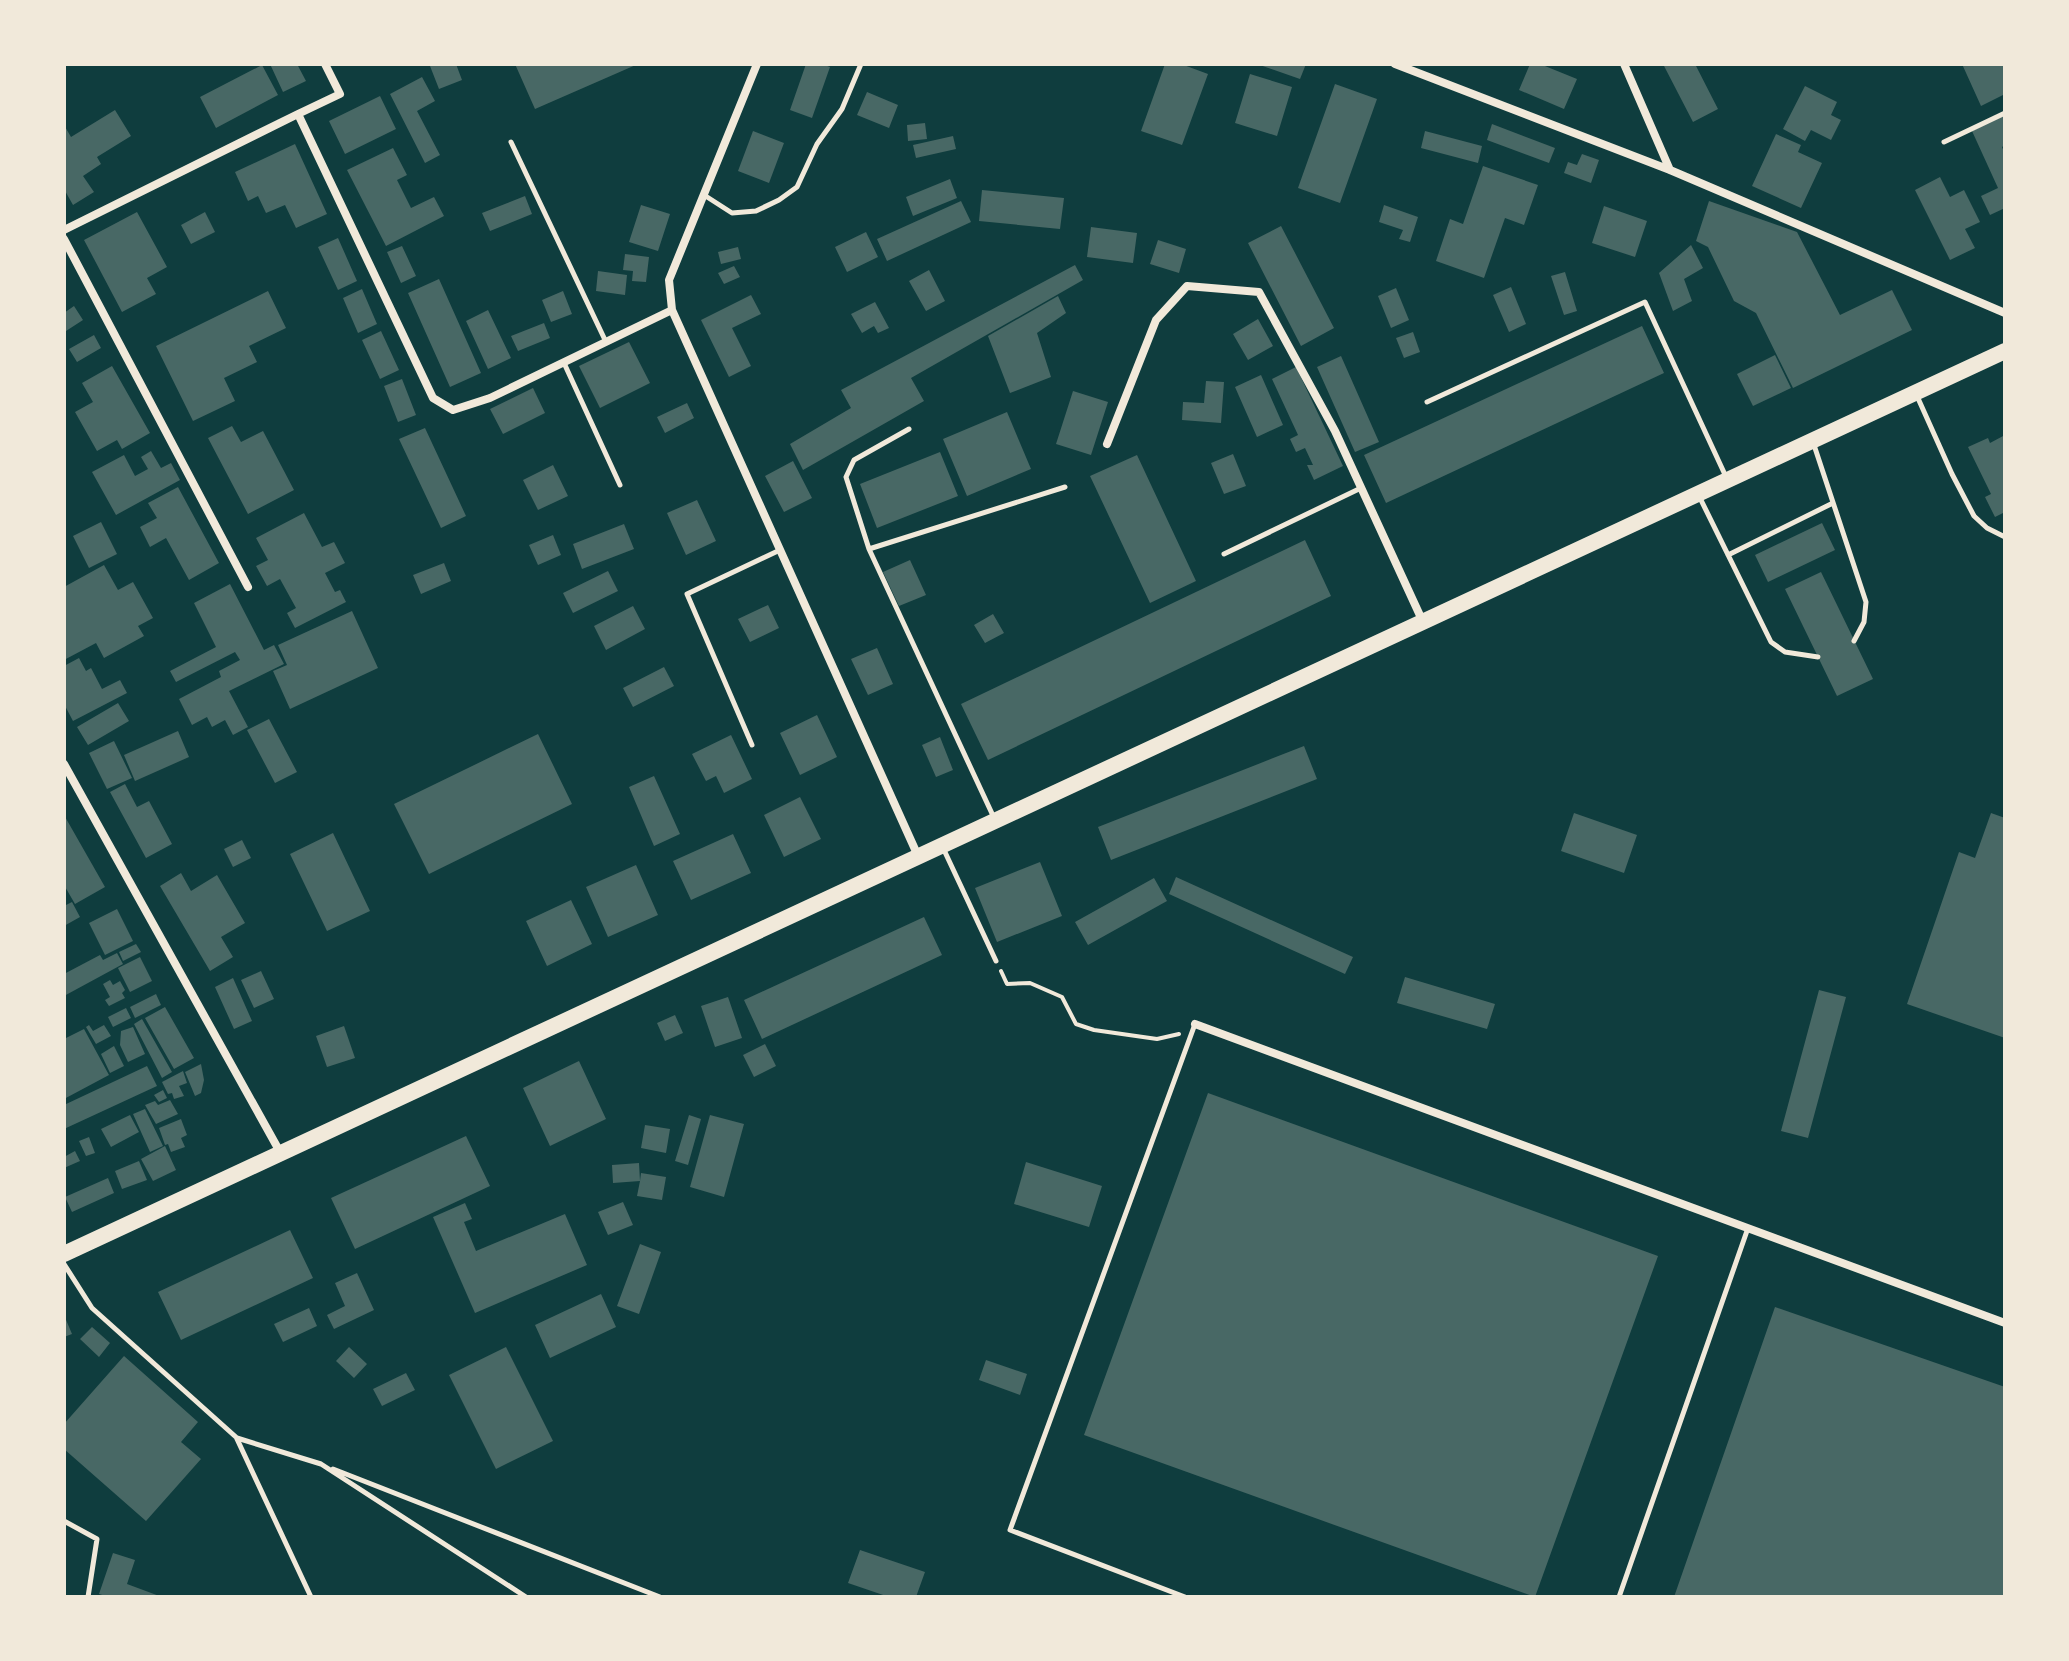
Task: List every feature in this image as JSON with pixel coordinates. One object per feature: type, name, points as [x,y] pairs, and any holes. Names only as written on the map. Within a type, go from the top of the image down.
[{"type":"highway","points":[[64,1254],[2005,351]]},
{"type":"street","points":[[64,230],[340,94],[325,64]]},
{"type":"street","points":[[757,64],[669,280],[672,310],[918,857]]},
{"type":"street","points":[[1395,64],[1670,170],[2005,313]]},
{"type":"street","points":[[1624,64],[1670,170]]},
{"type":"street","points":[[298,114],[433,398],[453,410],[490,398],[672,310]]},
{"type":"street","points":[[64,239],[248,587]]},
{"type":"street","points":[[1107,444],[1156,320],[1187,286],[1259,292],[1335,431],[1423,622]]},
{"type":"street","points":[[64,764],[281,1153]]},
{"type":"street","points":[[1194,1028],[2005,1323]]},
{"type":"lane","points":[[704,195],[732,213],[756,211],[797,187],[817,144],[842,109],[861,64]]},
{"type":"lane","points":[[1944,142],[2005,113]]},
{"type":"lane","points":[[511,142],[606,342]]},
{"type":"lane","points":[[1427,402],[1645,302],[1728,480]]},
{"type":"lane","points":[[563,362],[620,485]]},
{"type":"lane","points":[[1916,393],[1974,516],[1987,528],[2005,537]]},
{"type":"lane","points":[[909,429],[854,460],[846,477],[869,549],[995,821]]},
{"type":"lane","points":[[1813,441],[1866,602],[1864,622],[1854,641]]},
{"type":"lane","points":[[869,549],[1065,487]]},
{"type":"lane","points":[[1224,554],[1361,488]]},
{"type":"lane","points":[[1698,494],[1771,642],[1785,652],[1818,657]]},
{"type":"lane","points":[[1728,555],[1833,503]]},
{"type":"lane","points":[[752,745],[687,594],[780,550]]},
{"type":"lane","points":[[942,845],[996,961]]},
{"type":"lane","points":[[1185,1597],[1010,1530],[1194,1028]]},
{"type":"lane","points":[[1619,1597],[1748,1228]]},
{"type":"lane","points":[[64,1264],[92,1308],[237,1438],[311,1597]]},
{"type":"lane","points":[[237,1438],[321,1464],[660,1597]]},
{"type":"lane","points":[[321,1464],[526,1597]]},
{"type":"lane","points":[[64,1521],[97,1539],[88,1597]]},
{"type":"path","points":[[996,961],[1007,984],[1030,983],[1062,997],[1076,1024],[1094,1030],[1157,1039],[1194,1028]]},
{"type":"building","points":[[270,64],[297,64],[306,81],[283,92]]},
{"type":"building","points":[[456,64],[462,80],[439,89],[430,66]]},
{"type":"building","points":[[515,64],[638,64],[535,109]]},
{"type":"building","points":[[806,64],[830,67],[812,118],[790,110]]},
{"type":"building","points":[[1165,64],[1181,64],[1208,74],[1182,145],[1141,131]]},
{"type":"building","points":[[1257,64],[1306,64],[1300,79]]},
{"type":"building","points":[[1530,64],[1540,64],[1577,79],[1564,109],[1519,90]]},
{"type":"building","points":[[1663,64],[1695,64],[1718,109],[1693,122]]},
{"type":"building","points":[[1962,64],[2004,64],[2005,94],[1981,106]]},
{"type":"building","points":[[262,65],[278,95],[216,128],[200,97]]},
{"type":"building","points":[[1250,74],[1292,87],[1277,136],[1235,123]]},
{"type":"building","points":[[422,77],[435,101],[417,111],[440,155],[425,163],[390,94]]},
{"type":"building","points":[[1335,84],[1377,99],[1340,203],[1298,188]]},
{"type":"building","points":[[1805,86],[1837,102],[1831,115],[1841,120],[1831,140],[1811,130],[1805,141],[1783,129]]},
{"type":"building","points":[[867,92],[898,105],[889,128],[857,115]]},
{"type":"building","points":[[380,96],[396,129],[345,154],[329,121]]},
{"type":"building","points":[[115,110],[131,136],[97,157],[101,164],[83,176],[94,192],[73,205],[64,189],[64,125],[71,137]]},
{"type":"building","points":[[2005,115],[2005,145],[2002,147],[2005,154],[2005,208],[1990,215],[1981,196],[1998,188],[1972,131]]},
{"type":"building","points":[[925,123],[927,139],[908,141],[907,125]]},
{"type":"building","points":[[1492,124],[1555,148],[1549,163],[1487,140]]},
{"type":"building","points":[[753,131],[784,143],[769,183],[738,171]]},
{"type":"building","points":[[1425,131],[1482,146],[1478,163],[1421,148]]},
{"type":"building","points":[[1776,134],[1801,145],[1798,152],[1822,163],[1801,208],[1752,186]]},
{"type":"building","points":[[953,136],[956,149],[916,158],[913,145]]},
{"type":"building","points":[[295,144],[327,214],[296,228],[285,205],[266,213],[258,196],[248,201],[235,172]]},
{"type":"building","points":[[393,148],[407,175],[397,180],[411,208],[434,197],[444,216],[386,246],[347,170]]},
{"type":"building","points":[[1582,154],[1599,160],[1591,183],[1564,173],[1568,162],[1577,165]]},
{"type":"building","points":[[1483,166],[1538,185],[1524,225],[1505,218],[1484,278],[1436,261],[1450,219],[1463,224]]},
{"type":"building","points":[[1940,177],[1950,197],[1964,190],[1980,222],[1965,229],[1975,248],[1950,260],[1915,190]]},
{"type":"building","points":[[950,179],[957,198],[913,216],[906,197]]},
{"type":"building","points":[[982,190],[1064,198],[1060,229],[979,221]]},
{"type":"building","points":[[525,196],[532,214],[490,231],[482,213]]},
{"type":"building","points":[[961,201],[971,222],[887,261],[877,239]]},
{"type":"building","points":[[1709,201],[1797,232],[1840,315],[1892,290],[1912,330],[1793,388],[1756,313],[1734,301],[1708,247],[1696,241]]},
{"type":"building","points":[[641,205],[670,214],[658,251],[629,242]]},
{"type":"building","points":[[1384,205],[1418,217],[1410,242],[1399,239],[1403,230],[1379,222]]},
{"type":"building","points":[[1604,206],[1647,221],[1635,257],[1592,243]]},
{"type":"building","points":[[137,212],[167,267],[147,278],[156,294],[122,312],[84,240]]},
{"type":"building","points":[[205,212],[215,232],[191,244],[181,225]]},
{"type":"building","points":[[1281,226],[1334,328],[1301,346],[1248,243]]},
{"type":"building","points":[[1091,227],[1137,233],[1133,263],[1087,257]]},
{"type":"building","points":[[866,232],[878,257],[847,272],[835,247]]},
{"type":"building","points":[[338,238],[357,281],[338,290],[318,247]]},
{"type":"building","points":[[1158,240],[1186,249],[1179,273],[1150,264]]},
{"type":"building","points":[[1691,245],[1703,268],[1684,279],[1692,301],[1673,311],[1659,273]]},
{"type":"building","points":[[402,246],[416,276],[401,283],[387,252]]},
{"type":"building","points":[[738,247],[741,259],[721,264],[718,252]]},
{"type":"building","points":[[625,254],[649,257],[646,282],[632,281],[633,271],[623,270]]},
{"type":"building","points":[[1075,265],[1083,280],[911,378],[924,401],[803,470],[790,444],[851,408],[841,390]]},
{"type":"building","points":[[734,266],[740,277],[724,284],[718,273]]},
{"type":"building","points":[[929,270],[945,301],[926,311],[909,281]]},
{"type":"building","points":[[598,271],[627,275],[625,295],[596,291]]},
{"type":"building","points":[[1565,272],[1577,311],[1564,315],[1551,276]]},
{"type":"building","points":[[439,279],[481,373],[450,387],[408,293]]},
{"type":"building","points":[[1511,287],[1526,324],[1509,332],[1493,295]]},
{"type":"building","points":[[1396,288],[1409,320],[1391,328],[1378,296]]},
{"type":"building","points":[[362,289],[377,324],[358,333],[343,298]]},
{"type":"building","points":[[268,291],[286,328],[249,346],[257,362],[224,378],[235,401],[193,421],[156,346]]},
{"type":"building","points":[[563,291],[572,314],[551,322],[542,300]]},
{"type":"building","points":[[751,295],[761,314],[732,328],[751,366],[729,377],[701,320]]},
{"type":"building","points":[[1058,296],[1066,313],[1037,333],[1051,377],[1010,393],[988,336]]},
{"type":"building","points":[[875,302],[889,328],[878,333],[874,326],[862,333],[851,314]]},
{"type":"building","points":[[74,306],[83,320],[66,331],[64,313]]},
{"type":"building","points":[[488,310],[511,358],[488,369],[466,321]]},
{"type":"building","points":[[1258,319],[1273,346],[1248,360],[1233,334]]},
{"type":"building","points":[[544,323],[550,338],[518,351],[511,336]]},
{"type":"building","points":[[1642,326],[1664,373],[1386,503],[1364,455]]},
{"type":"building","points":[[381,331],[399,370],[380,379],[362,340]]},
{"type":"building","points":[[1413,332],[1420,352],[1404,358],[1396,338]]},
{"type":"building","points":[[94,335],[101,348],[77,362],[69,349]]},
{"type":"building","points":[[629,342],[650,383],[600,408],[579,366]]},
{"type":"building","points":[[1775,355],[1791,388],[1753,406],[1737,374]]},
{"type":"building","points":[[1341,356],[1379,442],[1355,452],[1317,367]]},
{"type":"building","points":[[112,366],[150,433],[122,449],[117,440],[97,451],[75,412],[93,402],[82,383]]},
{"type":"building","points":[[1296,367],[1343,466],[1314,480],[1307,465],[1313,465],[1305,448],[1296,452],[1290,439],[1298,435],[1272,379]]},
{"type":"building","points":[[1261,375],[1283,425],[1257,437],[1235,387]]},
{"type":"building","points":[[402,379],[416,415],[398,422],[384,386]]},
{"type":"building","points":[[1206,381],[1224,382],[1221,423],[1182,420],[1183,402],[1204,403]]},
{"type":"building","points":[[533,388],[545,413],[503,434],[490,409]]},
{"type":"building","points":[[1073,391],[1108,402],[1091,455],[1056,444]]},
{"type":"building","points":[[687,403],[694,418],[665,433],[657,417]]},
{"type":"building","points":[[1007,412],[1031,469],[967,496],[943,439]]},
{"type":"building","points":[[232,426],[241,442],[263,431],[294,490],[248,514],[208,438]]},
{"type":"building","points":[[425,428],[466,516],[441,528],[399,439]]},
{"type":"building","points":[[2005,435],[2005,512],[1995,517],[1985,497],[1991,494],[1968,447],[1988,438],[1990,443]]},
{"type":"building","points":[[151,451],[161,468],[171,463],[180,480],[116,515],[92,472],[124,455],[135,476],[148,469],[141,457]]},
{"type":"building","points":[[940,452],[958,496],[877,528],[860,484]]},
{"type":"building","points":[[1233,454],[1246,486],[1224,494],[1211,463]]},
{"type":"building","points":[[1137,455],[1196,581],[1150,603],[1090,476]]},
{"type":"building","points":[[793,461],[812,498],[784,512],[765,476]]},
{"type":"building","points":[[553,465],[568,496],[538,510],[523,480]]},
{"type":"building","points":[[178,487],[219,563],[189,580],[166,538],[150,547],[140,527],[157,518],[148,503]]},
{"type":"building","points":[[697,500],[716,541],[686,555],[667,513]]},
{"type":"building","points":[[304,513],[322,547],[334,542],[345,563],[325,573],[335,592],[340,590],[346,602],[295,628],[287,613],[296,608],[280,579],[267,586],[256,566],[268,560],[256,538]]},
{"type":"building","points":[[101,522],[117,554],[89,568],[73,536]]},
{"type":"building","points":[[1822,523],[1835,550],[1768,582],[1755,555]]},
{"type":"building","points":[[624,524],[634,549],[582,569],[573,544]]},
{"type":"building","points":[[553,535],[561,555],[538,565],[529,545]]},
{"type":"building","points":[[1305,540],[1331,596],[988,760],[961,704]]},
{"type":"building","points":[[910,560],[926,595],[899,606],[883,572]]},
{"type":"building","points":[[444,563],[451,581],[421,594],[413,575]]},
{"type":"building","points":[[104,565],[118,590],[133,582],[153,618],[138,626],[144,636],[104,658],[96,643],[64,660],[64,587]]},
{"type":"building","points":[[608,571],[618,591],[573,613],[563,593]]},
{"type":"building","points":[[1821,572],[1873,679],[1837,696],[1785,589]]},
{"type":"building","points":[[230,584],[264,650],[274,645],[284,664],[229,691],[248,727],[233,735],[225,720],[212,727],[207,717],[192,725],[179,699],[221,677],[219,671],[240,660],[235,652],[176,682],[170,671],[216,647],[194,603]]},
{"type":"building","points":[[768,605],[779,628],[750,642],[738,619]]},
{"type":"building","points":[[633,606],[645,629],[606,650],[594,626]]},
{"type":"building","points":[[352,611],[378,668],[290,709],[273,671],[287,665],[278,645]]},
{"type":"building","points":[[993,614],[1004,633],[985,643],[974,625]]},
{"type":"building","points":[[877,648],[893,684],[868,695],[851,659]]},
{"type":"building","points":[[79,658],[86,671],[91,668],[102,689],[120,680],[127,693],[73,721],[64,704],[64,666]]},
{"type":"building","points":[[664,667],[674,686],[633,707],[623,688]]},
{"type":"building","points":[[118,703],[129,721],[88,745],[77,727]]},
{"type":"building","points":[[817,715],[837,757],[800,775],[780,733]]},
{"type":"building","points":[[269,719],[297,772],[275,783],[247,730]]},
{"type":"building","points":[[178,731],[189,757],[135,781],[124,755]]},
{"type":"building","points":[[538,734],[572,804],[429,874],[394,804]]},
{"type":"building","points":[[731,735],[752,779],[724,793],[716,776],[706,781],[692,754]]},
{"type":"building","points":[[940,737],[953,770],[936,777],[922,745]]},
{"type":"building","points":[[114,741],[132,778],[107,789],[89,753]]},
{"type":"building","points":[[1304,746],[1317,779],[1111,860],[1098,827]]},
{"type":"building","points":[[654,776],[680,834],[654,846],[629,787]]},
{"type":"building","points":[[125,784],[137,807],[149,801],[172,844],[146,858],[110,792]]},
{"type":"building","points":[[800,797],[821,839],[784,857],[764,815]]},
{"type":"building","points":[[1574,813],[1637,835],[1624,873],[1561,851]]},
{"type":"building","points":[[1991,813],[2005,818],[2005,1038],[1907,1004],[1959,852],[1975,858]]},
{"type":"building","points":[[64,815],[105,887],[75,904],[64,885]]},
{"type":"building","points":[[333,833],[370,911],[327,931],[290,854]]},
{"type":"building","points":[[733,834],[751,873],[691,900],[673,861]]},
{"type":"building","points":[[242,840],[251,858],[233,867],[224,849]]},
{"type":"building","points":[[1040,862],[1062,916],[997,942],[975,888]]},
{"type":"building","points":[[636,865],[658,915],[608,937],[586,887]]},
{"type":"building","points":[[181,873],[191,891],[217,875],[245,923],[221,937],[233,957],[210,971],[160,886]]},
{"type":"building","points":[[1176,877],[1353,957],[1345,974],[1169,894]]},
{"type":"building","points":[[1154,878],[1167,901],[1088,945],[1075,922]]},
{"type":"building","points":[[571,900],[592,944],[547,966],[526,921]]},
{"type":"building","points":[[72,902],[80,917],[64,926],[64,906]]},
{"type":"building","points":[[117,909],[133,941],[105,955],[89,923]]},
{"type":"building","points":[[924,917],[942,955],[762,1039],[744,1000]]},
{"type":"building","points":[[136,944],[141,952],[123,961],[119,952]]},
{"type":"building","points":[[117,953],[123,964],[64,996],[64,974],[100,955],[103,960]]},
{"type":"building","points":[[140,957],[152,981],[130,992],[118,968]]},
{"type":"building","points":[[261,971],[274,999],[254,1008],[241,980]]},
{"type":"building","points":[[1405,977],[1495,1004],[1487,1029],[1397,1003]]},
{"type":"building","points":[[233,978],[252,1021],[234,1029],[215,987]]},
{"type":"building","points":[[110,980],[113,985],[120,981],[125,998],[109,1006],[105,1000],[110,997],[103,984]]},
{"type":"building","points":[[1819,990],[1846,997],[1808,1138],[1781,1131]]},
{"type":"building","points":[[156,994],[161,1005],[135,1018],[130,1007]]},
{"type":"building","points":[[728,997],[742,1038],[715,1047],[701,1006]]},
{"type":"building","points":[[165,1007],[194,1058],[174,1069],[145,1018]]},
{"type":"building","points":[[126,1008],[131,1018],[113,1027],[108,1017]]},
{"type":"building","points":[[675,1015],[683,1033],[665,1041],[657,1023]]},
{"type":"building","points":[[142,1019],[172,1072],[162,1078],[134,1024]]},
{"type":"building","points":[[89,1025],[93,1031],[104,1025],[111,1036],[96,1044],[86,1027]]},
{"type":"building","points":[[344,1026],[355,1058],[327,1067],[316,1036]]},
{"type":"building","points":[[133,1027],[145,1054],[128,1062],[120,1045],[121,1031]]},
{"type":"building","points":[[84,1029],[109,1075],[64,1099],[64,1039]]},
{"type":"building","points":[[765,1044],[776,1066],[754,1077],[743,1055]]},
{"type":"building","points":[[114,1046],[124,1066],[110,1073],[101,1054]]},
{"type":"building","points":[[579,1061],[606,1119],[550,1146],[523,1088]]},
{"type":"building","points":[[201,1064],[204,1080],[201,1093],[195,1096],[185,1072]]},
{"type":"building","points":[[147,1066],[157,1086],[64,1129],[64,1105]]},
{"type":"building","points":[[183,1071],[187,1083],[179,1086],[184,1096],[174,1099],[162,1082]]},
{"type":"building","points":[[163,1090],[167,1098],[159,1102],[154,1095]]},
{"type":"building","points":[[1208,1093],[1658,1256],[1535,1597],[1084,1435]]},
{"type":"building","points":[[170,1100],[178,1114],[156,1124],[145,1105],[155,1101],[158,1105]]},
{"type":"building","points":[[145,1109],[163,1146],[150,1152],[133,1114]]},
{"type":"building","points":[[130,1115],[139,1132],[111,1147],[101,1129]]},
{"type":"building","points":[[689,1115],[701,1119],[688,1165],[675,1161]]},
{"type":"building","points":[[710,1115],[744,1124],[724,1197],[690,1187]]},
{"type":"building","points":[[181,1119],[187,1135],[181,1138],[185,1147],[171,1152],[159,1128]]},
{"type":"building","points":[[645,1125],[670,1129],[666,1153],[641,1148]]},
{"type":"building","points":[[466,1136],[490,1186],[355,1249],[331,1198]]},
{"type":"building","points":[[89,1137],[95,1153],[86,1156],[79,1141]]},
{"type":"building","points":[[165,1146],[176,1170],[153,1181],[141,1159]]},
{"type":"building","points":[[75,1151],[80,1161],[64,1168],[64,1157]]},
{"type":"building","points":[[139,1161],[147,1180],[122,1189],[115,1171]]},
{"type":"building","points":[[1026,1162],[1102,1186],[1089,1227],[1014,1204]]},
{"type":"building","points":[[639,1163],[640,1181],[613,1183],[612,1165]]},
{"type":"building","points":[[641,1173],[666,1177],[662,1200],[637,1196]]},
{"type":"building","points":[[108,1178],[114,1193],[72,1212],[65,1197]]},
{"type":"building","points":[[623,1202],[633,1225],[608,1235],[598,1212]]},
{"type":"building","points":[[465,1203],[472,1219],[464,1222],[476,1251],[565,1214],[587,1265],[475,1313],[433,1217]]},
{"type":"building","points":[[290,1230],[313,1278],[181,1340],[158,1292]]},
{"type":"building","points":[[640,1244],[661,1252],[639,1314],[617,1306]]},
{"type":"building","points":[[357,1273],[374,1310],[334,1329],[327,1315],[345,1306],[335,1283]]},
{"type":"building","points":[[601,1294],[616,1327],[550,1358],[535,1325]]},
{"type":"building","points":[[1775,1307],[2005,1387],[2005,1597],[1674,1597]]},
{"type":"building","points":[[309,1308],[317,1326],[283,1342],[274,1324]]},
{"type":"building","points":[[64,1315],[72,1334],[64,1337]]},
{"type":"building","points":[[92,1327],[110,1343],[99,1357],[80,1339]]},
{"type":"building","points":[[349,1347],[367,1364],[354,1378],[336,1361]]},
{"type":"building","points":[[506,1347],[553,1441],[496,1469],[449,1375]]},
{"type":"building","points":[[124,1356],[198,1422],[181,1442],[201,1459],[146,1521],[64,1449],[64,1424]]},
{"type":"building","points":[[986,1360],[1027,1374],[1020,1395],[979,1380]]},
{"type":"building","points":[[406,1373],[415,1390],[382,1406],[373,1389]]},
{"type":"building","points":[[860,1550],[925,1572],[916,1597],[889,1597],[848,1583]]},
{"type":"building","points":[[113,1553],[135,1560],[127,1584],[162,1597],[109,1597],[99,1594]]}]
